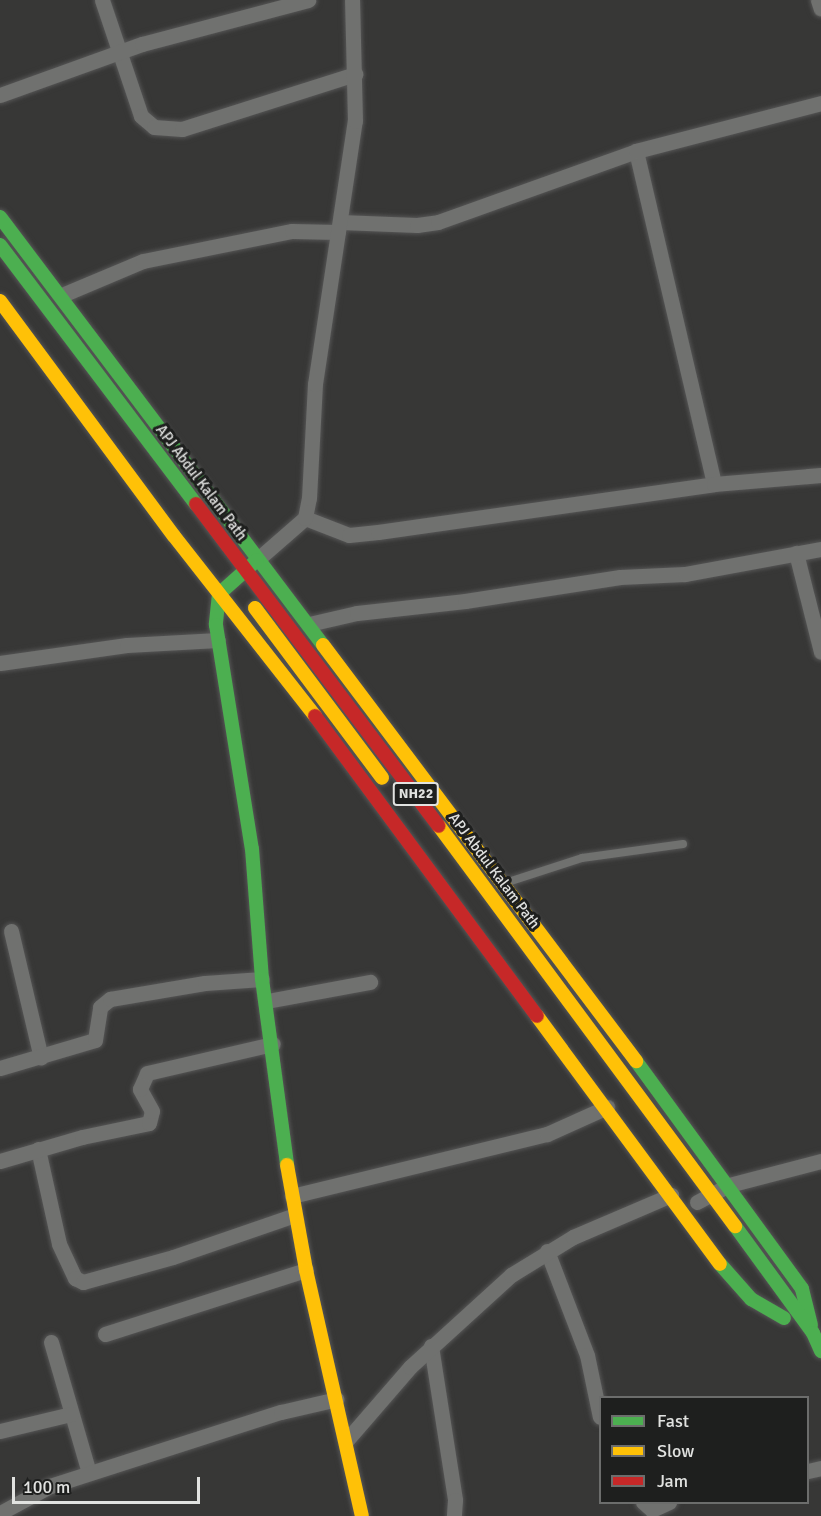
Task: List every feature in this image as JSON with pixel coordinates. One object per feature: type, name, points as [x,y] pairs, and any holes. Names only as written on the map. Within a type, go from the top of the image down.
[{"type":"main road","name":"NH22","points":[[0,216],[62,295],[252,564],[309,624],[729,1185],[802,1289],[813,1333]]},
{"type":"main road","name":"APJ Abdul Kalam Path","points":[[0,245],[252,564],[713,1194],[813,1333],[821,1351]]},
{"type":"main road","name":"NH22","points":[[0,301],[219,594],[298,693],[671,1195],[751,1299],[784,1318]]},
{"type":"main road","points":[[252,564],[230,575],[219,594],[218,640],[252,849],[262,979],[267,1001],[295,1215],[362,1516]]},
{"type":"main road","name":"NH22","points":[[230,575],[394,794]]},
{"type":"main road","points":[[598,1067],[672,1167]]},
{"type":"main road","points":[[649,1136],[685,1127]]},
{"type":"main road","name":"NH22","points":[[756,1281],[784,1318],[821,1356]]},
{"type":"street","points":[[102,0],[145,122],[166,130],[182,129],[355,74]]},
{"type":"street","points":[[0,95],[119,51],[308,0]]},
{"type":"street","points":[[252,564],[305,518],[315,384],[355,121],[352,0]]},
{"type":"street","points":[[819,0],[821,9]]},
{"type":"street","points":[[62,295],[144,261],[292,231],[438,222],[636,151],[821,104]]},
{"type":"street","points":[[636,151],[714,484]]},
{"type":"street","points":[[305,518],[349,535],[714,484],[821,475]]},
{"type":"street","points":[[309,624],[357,612],[465,601],[620,577],[685,574],[821,549]]},
{"type":"street","points":[[796,553],[821,652]]},
{"type":"street","points":[[0,663],[127,645],[218,640]]},
{"type":"street","points":[[10,931],[41,1058]]},
{"type":"street","points":[[0,1068],[41,1058],[95,1040],[100,1007],[110,999],[205,983],[262,979]]},
{"type":"street","points":[[267,1001],[370,982]]},
{"type":"street","points":[[0,1161],[38,1149],[149,1124],[152,1111],[140,1089],[147,1073],[273,1044]]},
{"type":"street","points":[[292,1196],[547,1134],[607,1107]]},
{"type":"street","points":[[38,1149],[59,1244],[75,1278],[83,1282],[173,1257],[295,1215]]},
{"type":"street","points":[[697,1202],[729,1185],[821,1161]]},
{"type":"street","points":[[346,1442],[387,1391],[430,1346],[496,1287],[547,1251],[671,1195]]},
{"type":"street","points":[[547,1251],[587,1355],[599,1412]]},
{"type":"street","points":[[105,1334],[130,1329],[203,1301],[306,1270]]},
{"type":"street","points":[[51,1342],[89,1473]]},
{"type":"street","points":[[430,1346],[455,1500],[454,1516]]},
{"type":"street","points":[[0,1513],[34,1492],[89,1473],[281,1412],[337,1399]]},
{"type":"street","points":[[0,1431],[71,1414]]},
{"type":"street","points":[[644,1504],[652,1510],[667,1504]]},
{"type":"lane","points":[[505,883],[582,858],[683,844]]},
{"type":"traffic: fast","points":[[0,217],[323,645]]},
{"type":"traffic: fast","points":[[0,245],[196,504]]},
{"type":"traffic: fast","points":[[257,560],[219,594],[216,625],[252,849],[262,979],[287,1165]]},
{"type":"traffic: fast","points":[[636,1061],[802,1289],[811,1325]]},
{"type":"traffic: fast","points":[[735,1226],[813,1333],[821,1351]]},
{"type":"traffic: fast","points":[[720,1264],[751,1299],[784,1318]]},
{"type":"traffic: slow","points":[[0,301],[174,536],[315,716]]},
{"type":"traffic: slow","points":[[255,608],[382,778]]},
{"type":"traffic: slow","points":[[323,645],[636,1061]]},
{"type":"traffic: slow","points":[[439,826],[735,1226]]},
{"type":"traffic: slow","points":[[537,1016],[720,1264]]},
{"type":"traffic: slow","points":[[287,1165],[306,1270],[362,1516]]},
{"type":"traffic: jam","points":[[196,504],[439,826]]},
{"type":"traffic: jam","points":[[315,716],[537,1016]]}]
